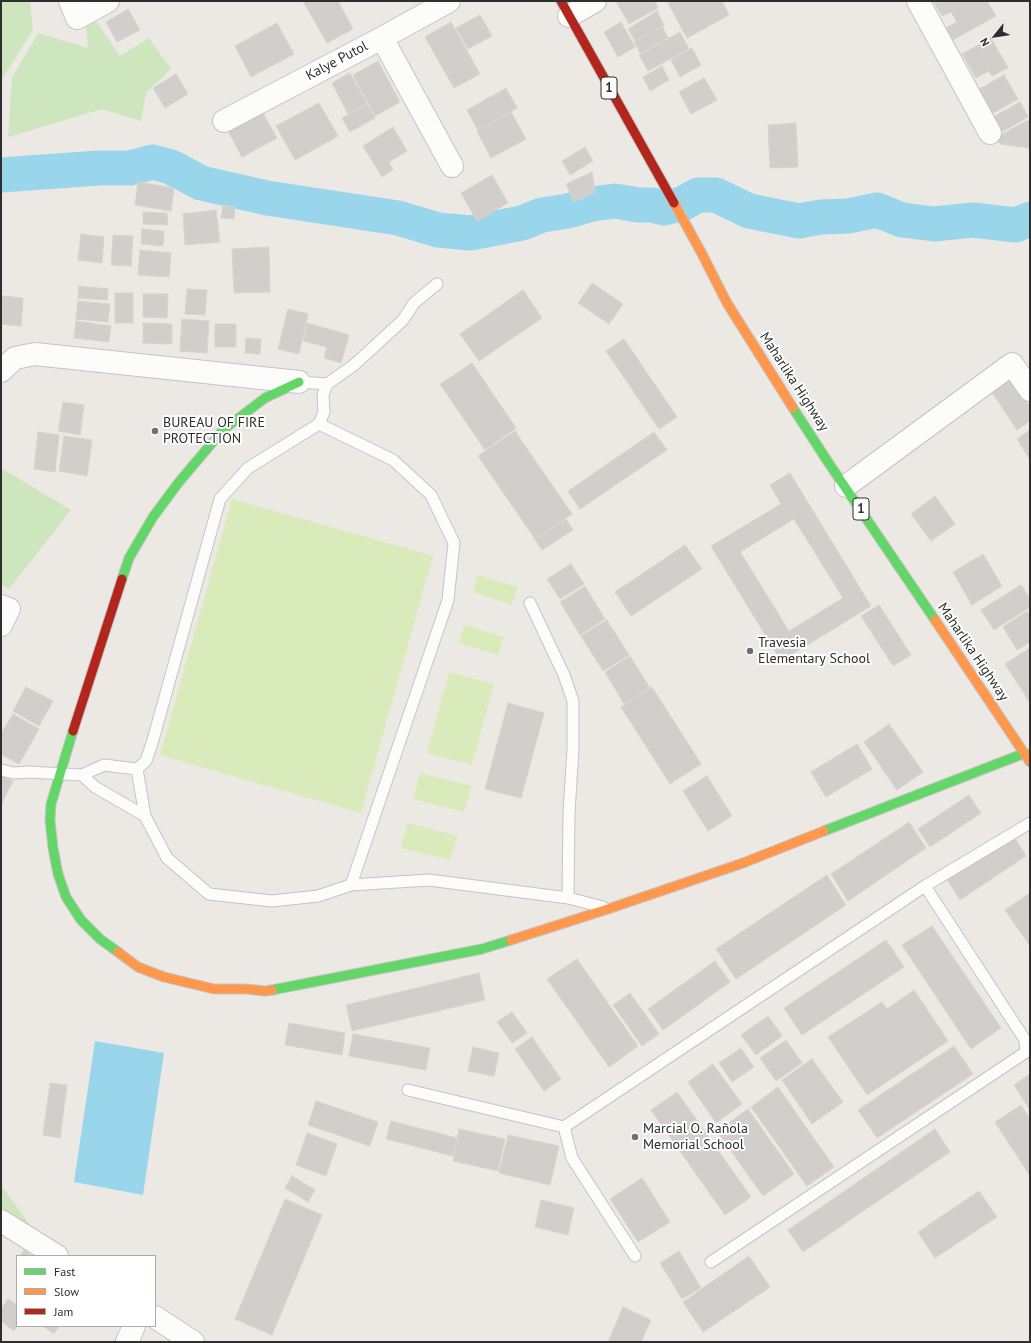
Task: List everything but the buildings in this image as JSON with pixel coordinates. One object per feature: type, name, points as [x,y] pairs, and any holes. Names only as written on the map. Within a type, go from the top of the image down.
[{"type":"main road","name":"Maharlika Highway","points":[[565,8],[701,252],[727,302],[752,344],[828,462],[846,486],[1030,762]]},
{"type":"main road","points":[[299,382],[264,398],[223,430],[179,482],[153,517],[129,558],[51,804],[50,820],[52,848],[58,874],[66,897],[81,920],[100,939],[138,968],[164,977],[214,989],[246,989],[265,991],[482,949],[608,909],[743,863],[1025,753]]},
{"type":"street","points":[[70,1],[77,18],[108,1]]},
{"type":"street","name":"Kalye Putol","points":[[224,121],[449,1]]},
{"type":"street","points":[[565,8],[596,1]]},
{"type":"street","points":[[922,2],[990,133]]},
{"type":"street","points":[[382,38],[452,166]]},
{"type":"street","points":[[4,364],[15,358],[35,354],[299,382]]},
{"type":"street","points":[[846,486],[1012,364],[1030,390]]},
{"type":"street","points":[[1,606],[9,609],[1,625]]},
{"type":"street","points":[[1,1221],[55,1255]]},
{"type":"street","points":[[156,1318],[193,1342]]},
{"type":"street","points":[[127,1342],[134,1327]]},
{"type":"lane","points":[[138,769],[146,761],[153,740],[220,499],[248,468],[319,424],[324,412],[323,395],[328,384],[354,365],[403,320],[414,303],[437,284]]},
{"type":"lane","points":[[299,382],[328,384]]},
{"type":"lane","points":[[319,424],[393,460],[431,495],[454,543],[448,600],[351,885]]},
{"type":"lane","points":[[530,603],[564,675],[573,701],[573,749],[569,813],[568,898]]},
{"type":"lane","points":[[1,770],[14,773],[29,772],[82,775],[104,765],[138,769]]},
{"type":"lane","points":[[138,769],[145,816],[167,858],[209,894],[272,901],[318,896],[351,885],[429,880],[568,898],[608,909]]},
{"type":"lane","points":[[82,775],[95,787],[145,816]]},
{"type":"lane","points":[[408,1090],[564,1127],[925,886],[1030,823]]},
{"type":"lane","points":[[711,1262],[1026,1052],[1024,1040],[925,886]]},
{"type":"lane","points":[[564,1127],[572,1158],[635,1256]]},
{"type":"green space","points":[[1,1],[30,1],[33,30],[1,81]]},
{"type":"green space","points":[[96,21],[120,56],[149,38],[171,69],[146,93],[141,121],[102,109],[8,137],[12,78],[38,33],[88,48],[86,27]]},
{"type":"green space","points":[[1,468],[71,510],[9,589],[1,585]]},
{"type":"green space","points":[[232,499],[433,556],[361,813],[160,755]]},
{"type":"green space","points":[[478,575],[518,587],[512,605],[473,592]]},
{"type":"green space","points":[[464,625],[504,637],[498,655],[459,643]]},
{"type":"green space","points":[[449,672],[494,684],[472,765],[427,753]]},
{"type":"green space","points":[[420,773],[472,786],[464,812],[413,799]]},
{"type":"green space","points":[[407,823],[457,836],[450,860],[401,848]]},
{"type":"green space","points":[[1,1185],[35,1232],[1,1211]]},
{"type":"water","points":[[95,1041],[164,1053],[143,1195],[74,1182]]},
{"type":"waterway","points":[[1,175],[99,168],[130,168],[153,162],[171,167],[201,183],[267,198],[398,218],[438,230],[470,233],[522,223],[542,215],[568,211],[592,204],[615,201],[638,205],[652,205],[664,208],[682,204],[698,195],[716,195],[749,211],[799,221],[821,217],[848,216],[877,210],[902,220],[934,224],[973,220],[1016,225],[1030,219]]},
{"type":"traffic: fast","points":[[122,579],[129,558],[153,517],[179,482],[223,430],[265,398],[299,382]]},
{"type":"traffic: fast","points":[[793,408],[935,620]]},
{"type":"traffic: fast","points":[[73,731],[51,804],[50,820],[58,874],[66,897],[81,920],[100,939],[118,952]]},
{"type":"traffic: fast","points":[[824,831],[1025,753]]},
{"type":"traffic: fast","points":[[272,990],[482,949],[511,940]]},
{"type":"traffic: slow","points":[[674,203],[727,303],[793,408]]},
{"type":"traffic: slow","points":[[935,620],[1030,762]]},
{"type":"traffic: slow","points":[[511,940],[743,863],[824,831]]},
{"type":"traffic: slow","points":[[118,952],[138,967],[164,977],[214,989],[272,990]]},
{"type":"traffic: jam","points":[[561,1],[674,203]]},
{"type":"traffic: jam","points":[[73,731],[122,579]]},
{"type":"place","name":"BUREAU OF FIRE PROTECTION","points":[[155,431]]},
{"type":"place","name":"Travesia Elementary School","points":[[750,651]]},
{"type":"place","name":"Marcial O. Rañola Memorial School","points":[[635,1137]]}]
